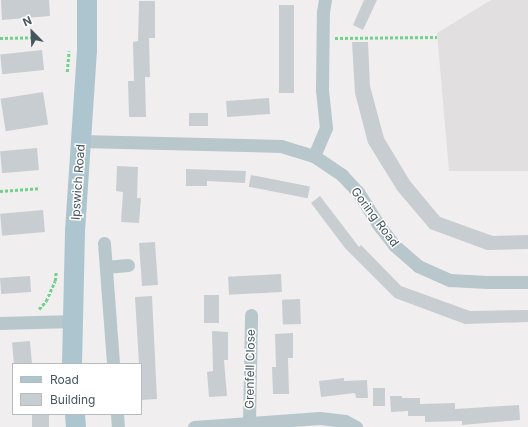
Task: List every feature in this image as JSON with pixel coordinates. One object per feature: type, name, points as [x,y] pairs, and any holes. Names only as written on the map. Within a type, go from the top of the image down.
[{"type":"main road","name":"Ipswich Road","points":[[72,363],[74,231],[87,50],[87,0]]},
{"type":"main road","points":[[75,415],[76,427]]},
{"type":"street","points":[[314,156],[326,128],[322,89],[322,12],[325,0]]},
{"type":"street","name":"Goring Road","points":[[81,141],[280,146],[314,156],[342,175],[353,186],[377,223],[394,245],[418,266],[450,280],[528,282]]},
{"type":"street","points":[[104,243],[113,363]]},
{"type":"street","points":[[106,267],[128,265]]},
{"type":"street","name":"Grenfell Close","points":[[249,423],[251,315]]},
{"type":"street","points":[[0,323],[73,321]]},
{"type":"street","points":[[117,415],[118,427]]},
{"type":"street","points":[[194,427],[320,418],[345,421],[356,427]]},
{"type":"path","points":[[0,38],[39,37]]},
{"type":"path","points":[[322,38],[437,37]]},
{"type":"path","points":[[67,76],[69,45]]},
{"type":"path","points":[[0,191],[39,188]]},
{"type":"path","points":[[35,321],[33,316],[46,301],[55,281],[56,268]]},
{"type":"shaded area","points":[[491,0],[528,0],[528,171],[449,171],[437,33]]},
{"type":"building","points":[[1,0],[49,0],[50,16],[2,20]]},
{"type":"building","points":[[364,0],[377,0],[363,30],[353,25]]},
{"type":"building","points":[[139,1],[155,1],[155,38],[149,38],[150,77],[145,77],[146,117],[129,117],[128,81],[134,81],[133,42],[138,41]]},
{"type":"building","points":[[279,5],[294,5],[294,93],[279,93]]},
{"type":"building","points":[[352,42],[368,42],[370,86],[384,138],[410,181],[440,217],[493,236],[528,235],[528,249],[487,250],[430,229],[397,190],[368,143],[355,93]]},
{"type":"building","points":[[42,50],[44,70],[2,74],[0,54]]},
{"type":"building","points":[[43,92],[48,125],[6,131],[1,99]]},
{"type":"building","points":[[269,98],[270,114],[227,117],[226,101]]},
{"type":"building","points":[[189,113],[208,113],[208,126],[189,126]]},
{"type":"building","points":[[37,148],[39,170],[2,173],[0,151]]},
{"type":"building","points":[[117,166],[138,167],[137,198],[141,198],[139,223],[121,222],[123,192],[116,191]]},
{"type":"building","points":[[186,169],[246,171],[245,183],[207,181],[207,186],[186,186]]},
{"type":"building","points":[[251,175],[310,186],[308,198],[249,187]]},
{"type":"building","points":[[320,196],[359,247],[361,245],[401,286],[470,311],[528,310],[528,322],[465,324],[395,298],[345,248],[311,203]]},
{"type":"building","points":[[43,210],[45,232],[2,236],[0,214]]},
{"type":"building","points":[[155,242],[158,285],[142,286],[139,243]]},
{"type":"building","points":[[281,274],[282,292],[229,295],[228,277]]},
{"type":"building","points":[[30,276],[31,292],[1,294],[0,278]]},
{"type":"building","points":[[204,295],[219,295],[219,323],[204,323]]},
{"type":"building","points":[[152,296],[157,399],[142,400],[142,363],[139,363],[135,297]]},
{"type":"building","points":[[300,299],[301,324],[283,325],[282,300]]},
{"type":"building","points":[[212,331],[228,332],[228,360],[224,360],[227,396],[209,397],[207,372],[213,371]]},
{"type":"building","points":[[293,333],[293,358],[288,358],[289,394],[273,394],[272,367],[276,367],[275,334]]},
{"type":"building","points":[[30,341],[32,363],[14,363],[12,343]]},
{"type":"building","points":[[344,378],[344,381],[367,380],[368,398],[356,398],[355,393],[321,397],[319,381]]},
{"type":"building","points":[[373,388],[385,388],[385,406],[373,406]]},
{"type":"building","points":[[390,396],[420,398],[420,404],[455,403],[455,409],[519,405],[520,420],[462,425],[462,421],[425,422],[425,416],[408,416],[408,411],[391,412]]},
{"type":"building","points":[[32,415],[49,415],[49,427],[32,427]]}]
